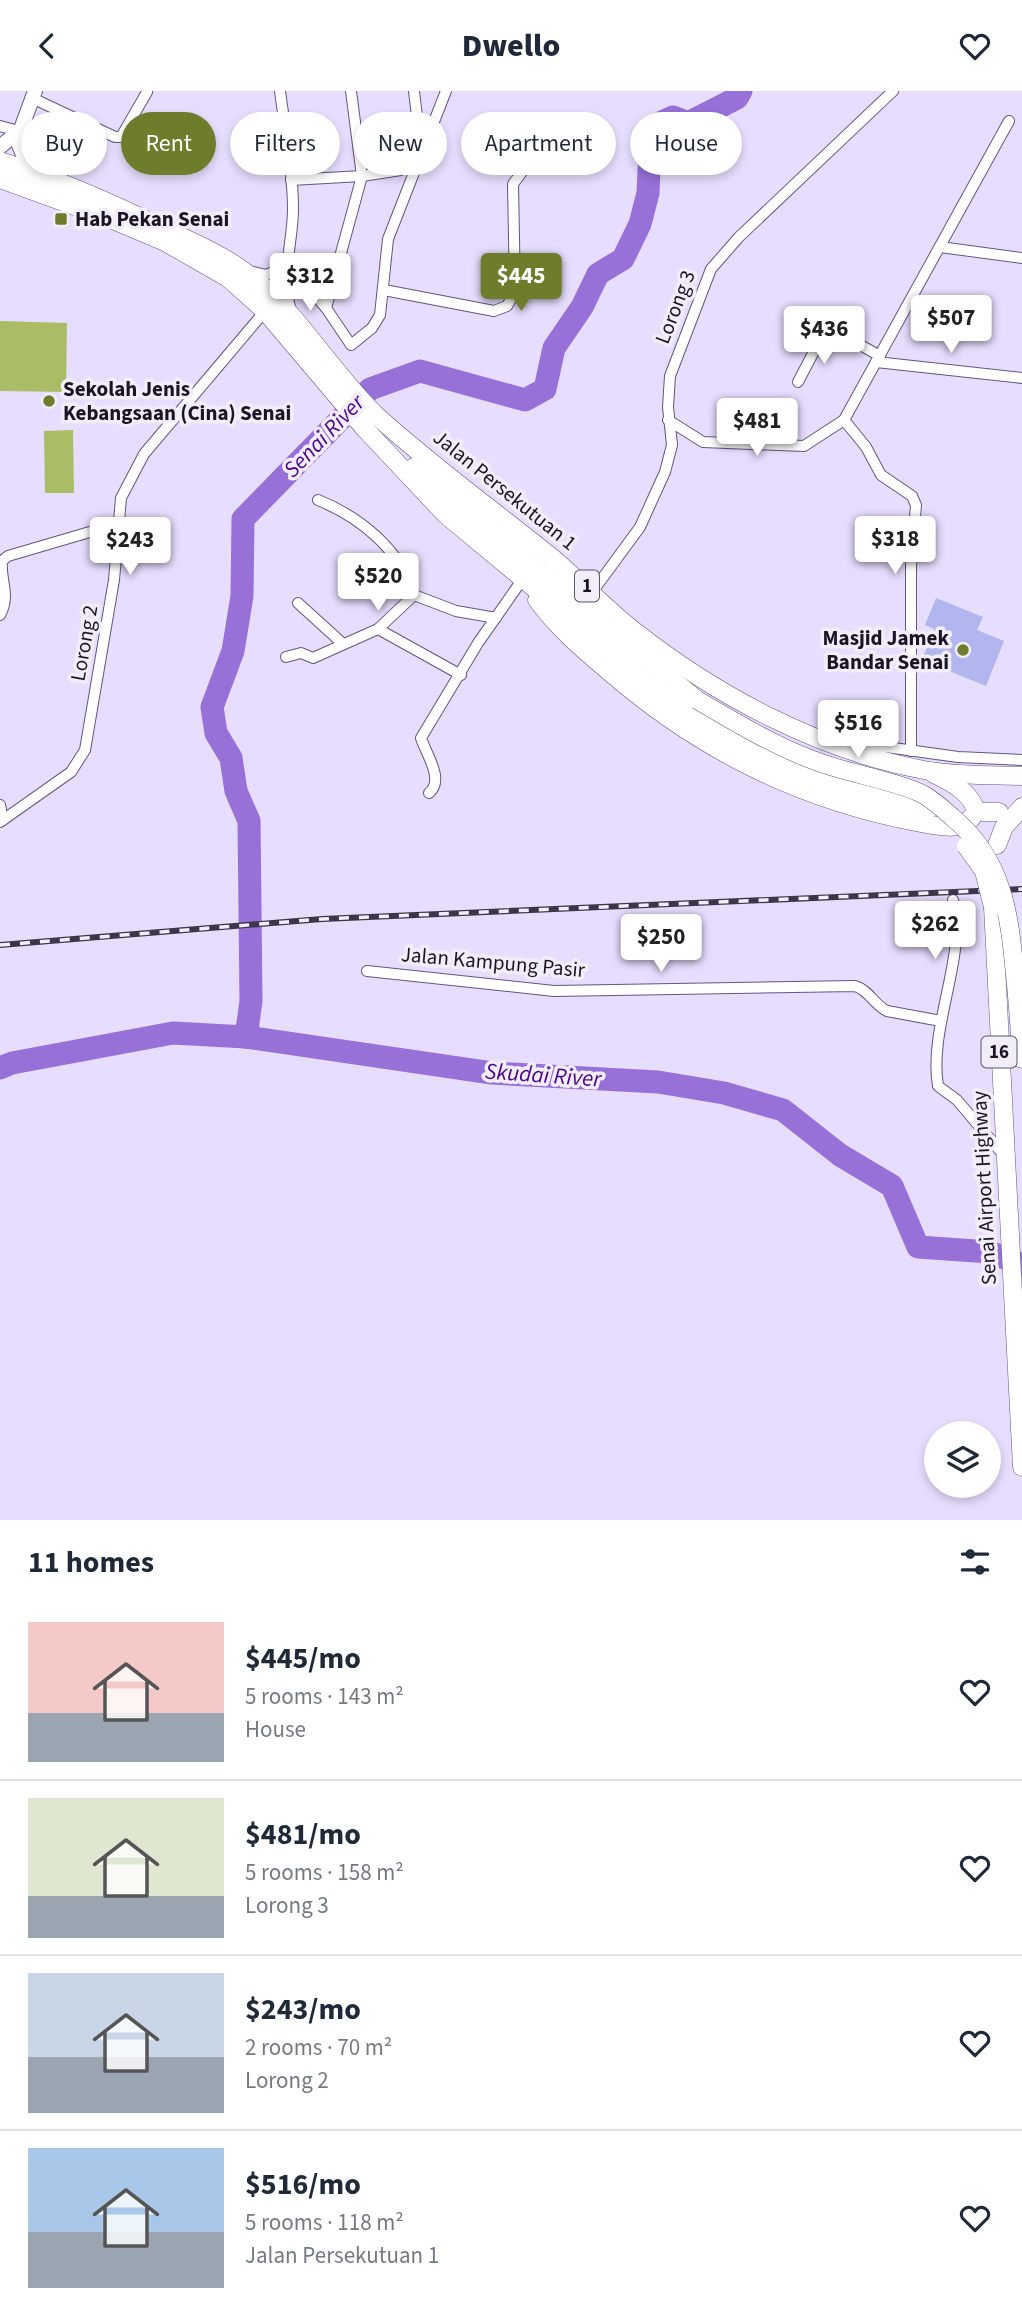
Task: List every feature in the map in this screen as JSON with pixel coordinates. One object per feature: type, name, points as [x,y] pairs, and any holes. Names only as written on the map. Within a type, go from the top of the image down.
[{"type":"highway","name":"Jalan Persekutuan 1","points":[[0,161],[21,168]]},
{"type":"highway","name":"Jalan Persekutuan 1","points":[[45,175],[88,191],[221,256],[244,271],[292,314],[335,380]]},
{"type":"highway","name":"Jalan Persekutuan 1","points":[[0,179],[113,220],[164,242],[228,278],[335,380],[446,515],[662,694],[723,735],[803,773],[933,817]]},
{"type":"highway","name":"Jalan Persekutuan 1","points":[[371,422],[593,591],[631,629],[706,681],[757,710],[842,747],[925,770],[1022,776]]},
{"type":"highway","points":[[371,422],[408,463],[697,700],[763,737],[819,762],[919,792],[957,821],[990,858],[1001,885],[1012,940],[1022,1059]]},
{"type":"highway","points":[[925,770],[964,792],[976,810],[972,820],[964,826],[933,817]]},
{"type":"highway","points":[[993,907],[997,845],[1004,827],[1022,807]]},
{"type":"highway","points":[[933,817],[966,846],[984,871],[993,907]]},
{"type":"highway","name":"Senai Airport Highway","points":[[993,907],[1022,1467]]},
{"type":"street","points":[[280,91],[291,180],[289,265],[285,291],[292,314]]},
{"type":"street","points":[[326,308],[362,176],[351,91]]},
{"type":"street","points":[[291,180],[362,176],[401,170],[418,125],[414,91]]},
{"type":"street","points":[[289,265],[326,308],[351,345],[372,328],[380,315],[388,239],[446,91]]},
{"type":"street","name":"Lorong 3","points":[[593,591],[640,527],[654,497],[672,445],[668,421],[670,376],[710,269],[739,237],[893,91]]},
{"type":"street","points":[[21,152],[19,131],[33,95],[115,137],[121,137],[148,92]]},
{"type":"street","points":[[668,421],[703,442],[804,446],[844,420],[1009,121]]},
{"type":"street","points":[[0,126],[19,131]]},
{"type":"street","points":[[0,147],[19,131]]},
{"type":"street","points":[[384,290],[494,311],[507,306],[515,292],[513,184],[520,175]]},
{"type":"street","points":[[940,247],[1022,258]]},
{"type":"street","points":[[244,271],[266,275],[289,265]]},
{"type":"street","name":"Lorong 2","points":[[2,821],[71,772],[85,750],[114,580],[121,498],[144,454],[265,311]]},
{"type":"street","points":[[798,382],[827,331],[837,332],[878,359],[1022,378]]},
{"type":"street","points":[[844,420],[866,447],[881,475],[912,496],[916,505],[911,566],[911,751]]},
{"type":"street","points":[[318,500],[351,515],[382,542],[408,576],[414,595]]},
{"type":"street","points":[[0,615],[7,600],[1,568],[2,561],[8,556],[117,524]]},
{"type":"street","points":[[429,793],[435,788],[437,779],[421,738],[522,580]]},
{"type":"street","points":[[414,595],[456,611],[496,618]]},
{"type":"street","points":[[286,657],[301,653],[313,658],[378,629],[414,595]]},
{"type":"street","points":[[298,603],[342,643]]},
{"type":"street","points":[[378,629],[461,675]]},
{"type":"street","points":[[810,734],[958,757],[1022,760]]},
{"type":"street","points":[[0,805],[2,821]]},
{"type":"street","points":[[953,900],[957,926],[941,1021],[938,1086],[957,1100],[1006,1158]]},
{"type":"street","name":"Jalan Kampung Pasir","points":[[367,971],[554,991],[855,986],[863,989],[879,1007],[887,1011],[941,1021]]},
{"type":"green space","points":[[0,321],[67,323],[66,392],[0,391]]},
{"type":"green space","points":[[73,430],[74,493],[45,493],[44,431]]},
{"type":"building","name":"Masjid Jamek Bandar Senai","points":[[936,598],[983,617],[977,630],[1004,641],[986,686],[922,660],[934,629],[925,625]]},
{"type":"waterway","name":"Senai River","points":[[246,1037],[251,1001],[249,821],[236,791],[231,758],[216,733],[212,707],[233,651],[242,596],[243,519],[370,389],[420,371],[525,400],[545,389],[554,348],[582,307],[598,274],[623,259],[640,224],[648,193],[651,127],[673,117],[688,123],[737,98],[741,91]]},
{"type":"waterway","name":"Skudai River","points":[[0,1068],[12,1063],[173,1033],[246,1037],[492,1073],[658,1082],[724,1093],[783,1110],[840,1155],[892,1186],[918,1247],[990,1252],[1022,1265]]},
{"type":"railway","points":[[0,945],[322,919],[1022,889]]},
{"type":"place","name":"Hab Pekan Senai","points":[[61,219]]},
{"type":"place","name":"Sekolah Jenis Kebangsaan (Cina) Senai","points":[[49,401]]},
{"type":"place","name":"Masjid Jamek Bandar Senai","points":[[963,650]]}]
